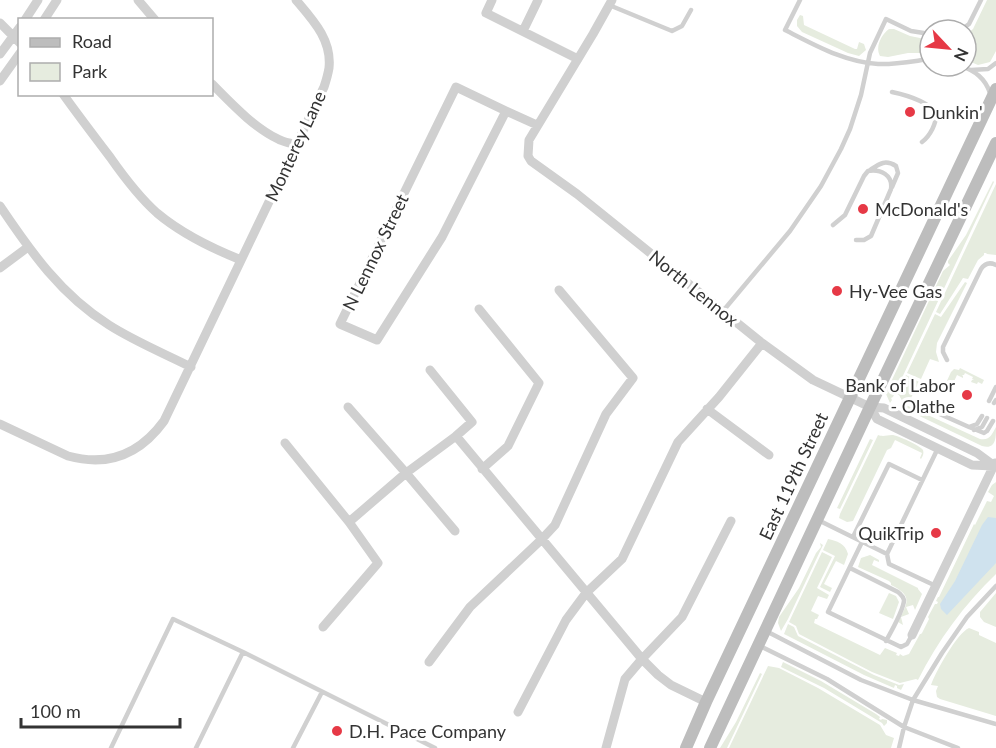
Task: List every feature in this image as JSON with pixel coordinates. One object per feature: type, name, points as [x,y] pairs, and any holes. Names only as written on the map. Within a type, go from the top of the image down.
[{"type":"main road","name":"East 119th Street","points":[[686,748],[994,94]]},
{"type":"main road","points":[[710,748],[995,146]]},
{"type":"street","points":[[26,18],[38,0]]},
{"type":"street","points":[[45,18],[57,0]]},
{"type":"street","points":[[138,0],[153,18]]},
{"type":"street","name":"Monterey Lane","points":[[0,424],[68,456],[92,460],[117,457],[138,447],[157,431],[164,421],[319,98],[329,69],[328,52],[322,33],[296,0]]},
{"type":"street","points":[[492,0],[486,13],[578,59]]},
{"type":"street","points":[[523,31],[538,0]]},
{"type":"street","points":[[537,125],[610,3]]},
{"type":"street","points":[[0,23],[16,39],[0,54]]},
{"type":"street","points":[[0,81],[18,56]]},
{"type":"street","points":[[213,85],[235,107],[266,132],[278,140],[296,146]]},
{"type":"street","name":"N Lennox Street","points":[[506,111],[442,237],[377,340],[340,324],[456,87],[537,125]]},
{"type":"street","points":[[64,96],[121,173],[144,200],[185,234],[241,261]]},
{"type":"street","name":"North Lennox","points":[[537,125],[530,140],[528,156],[534,165],[577,194],[762,344],[813,380],[870,407]]},
{"type":"street","points":[[0,207],[50,276],[91,312],[126,335],[191,367]]},
{"type":"street","points":[[0,268],[28,248]]},
{"type":"street","points":[[429,662],[470,607],[555,525],[606,414],[633,378],[559,290]]},
{"type":"street","points":[[479,309],[539,383],[508,446],[482,469]]},
{"type":"street","points":[[518,712],[566,620],[586,593],[622,559],[678,442],[762,344]]},
{"type":"street","points":[[349,522],[406,473],[472,422],[430,370]]},
{"type":"street","points":[[348,407],[454,531]]},
{"type":"street","points":[[870,407],[877,419],[972,465],[995,465]]},
{"type":"street","points":[[870,407],[884,408],[977,453],[995,465]]},
{"type":"street","points":[[707,409],[769,455]]},
{"type":"street","points":[[456,436],[642,659],[671,685],[706,702]]},
{"type":"street","points":[[285,443],[349,522],[378,563],[323,627]]},
{"type":"street","points":[[912,635],[995,465]]},
{"type":"street","points":[[606,748],[625,679],[682,617],[731,521]]},
{"type":"lane","points":[[800,0],[785,30],[843,58],[880,64],[918,60]]},
{"type":"lane","points":[[972,18],[981,0]]},
{"type":"lane","points":[[610,3],[672,31],[682,26],[691,9]]},
{"type":"lane","points":[[723,311],[790,231],[821,186],[850,129],[870,53],[886,20],[918,32]]},
{"type":"lane","points":[[978,70],[988,69],[996,63]]},
{"type":"lane","points":[[978,75],[994,94]]},
{"type":"lane","points":[[892,92],[930,106],[936,112],[928,137],[922,142]]},
{"type":"lane","points":[[833,225],[845,215],[868,171],[884,162],[890,162],[896,166],[898,173],[871,236],[864,240],[856,240]]},
{"type":"lane","points":[[868,171],[883,172],[892,183],[891,189]]},
{"type":"lane","points":[[947,360],[943,347],[983,266],[992,263],[996,265]]},
{"type":"lane","points":[[993,402],[996,387]]},
{"type":"lane","points":[[924,407],[971,429],[984,433],[987,431],[987,418],[971,429]]},
{"type":"lane","points":[[936,586],[889,564],[887,554],[938,448]]},
{"type":"lane","points":[[853,537],[889,464],[922,480]]},
{"type":"lane","points":[[818,520],[887,554]]},
{"type":"lane","points":[[862,542],[828,612],[901,647],[907,644],[912,635]]},
{"type":"lane","points":[[850,568],[898,592],[903,597],[902,608],[886,641]]},
{"type":"lane","points":[[899,748],[913,700],[948,644],[968,617],[996,586]]},
{"type":"lane","points":[[111,748],[173,619],[435,748]]},
{"type":"lane","points":[[765,630],[861,680],[913,700],[996,724]]},
{"type":"lane","points":[[758,645],[827,679],[904,727],[958,748]]},
{"type":"lane","points":[[196,748],[243,652]]},
{"type":"lane","points":[[293,748],[322,692]]},
{"type":"green space","points":[[987,0],[996,0],[996,51],[990,62],[978,65],[978,19]]},
{"type":"green space","points":[[800,15],[803,16],[804,25],[855,49],[859,42],[864,44],[866,50],[859,56],[848,53],[802,32],[797,26]]},
{"type":"green space","points":[[889,29],[894,29],[918,38],[918,53],[880,56],[878,49],[884,34]]},
{"type":"green space","points":[[993,181],[890,403],[886,394],[891,387],[890,384],[943,271],[950,265],[948,261],[966,235]]},
{"type":"green space","points":[[996,184],[996,255],[984,253],[968,279],[963,278],[940,314],[936,312]]},
{"type":"green space","points":[[965,282],[967,283],[937,343],[936,352],[939,362],[930,359],[921,379],[907,373],[935,314],[941,317]]},
{"type":"green space","points":[[960,368],[984,380],[982,384],[971,382],[974,380],[973,377],[965,373],[962,375],[963,378],[957,375],[951,388],[950,385],[945,385],[951,372]]},
{"type":"green space","points":[[906,375],[919,382],[906,405],[980,439],[988,438],[996,427],[993,445],[982,446],[907,410],[897,394]]},
{"type":"green space","points":[[878,435],[895,435],[909,441],[923,450],[923,456],[921,459],[922,453],[895,440],[891,448],[887,450],[853,521],[847,522],[839,518],[840,514]]},
{"type":"green space","points":[[870,439],[873,440],[840,509],[837,508]]},
{"type":"green space","points":[[996,482],[996,574],[952,624],[918,680],[900,683],[872,672],[799,634],[796,626],[789,622],[822,552],[832,557],[817,588],[829,595],[827,599],[818,596],[811,611],[819,615],[814,623],[880,655],[885,648],[899,656],[909,654],[938,602],[936,601],[974,524],[987,501],[991,502],[994,496],[988,492]]},
{"type":"green space","points":[[828,539],[843,545],[848,554],[844,565],[836,561],[824,584],[832,588],[830,592],[820,587],[835,556],[823,550]]},
{"type":"green space","points":[[820,543],[823,545],[781,631],[778,623],[779,617],[799,588],[821,547]]},
{"type":"green space","points":[[870,555],[879,560],[879,562],[874,560],[872,565],[918,588],[922,594],[915,610],[913,605],[906,607],[909,614],[901,617],[903,625],[898,622],[906,604],[906,596],[889,581],[858,567],[861,558]]},
{"type":"green space","points":[[889,593],[896,596],[899,602],[893,619],[879,613]]},
{"type":"green space","points":[[996,593],[996,627],[984,622],[980,617],[980,612]]},
{"type":"green space","points":[[788,624],[794,627],[798,636],[874,675],[899,685],[904,684],[901,690],[895,685],[894,688],[864,675],[784,634]]},
{"type":"green space","points":[[969,628],[996,643],[996,716],[940,699],[936,691],[938,686],[931,685],[953,645]]},
{"type":"green space","points":[[783,662],[821,681],[876,714],[880,717],[879,719],[887,720],[887,723],[884,726],[824,688],[781,667]]},
{"type":"green space","points":[[768,666],[779,668],[818,688],[880,725],[886,735],[894,738],[891,748],[729,748]]},
{"type":"green space","points":[[760,673],[762,674],[727,748],[720,748],[736,722]]},
{"type":"water","points":[[988,517],[996,518],[996,563],[947,615],[941,609],[940,604],[955,581]]},
{"type":"place","name":"Dunkin'","points":[[910,112]]},
{"type":"place","name":"McDonald's","points":[[863,209]]},
{"type":"place","name":"Hy-Vee Gas","points":[[837,291]]},
{"type":"place","name":"Bank of Labor - Olathe","points":[[967,395]]},
{"type":"place","name":"QuikTrip","points":[[936,533]]},
{"type":"place","name":"D.H. Pace Company","points":[[337,731]]}]
